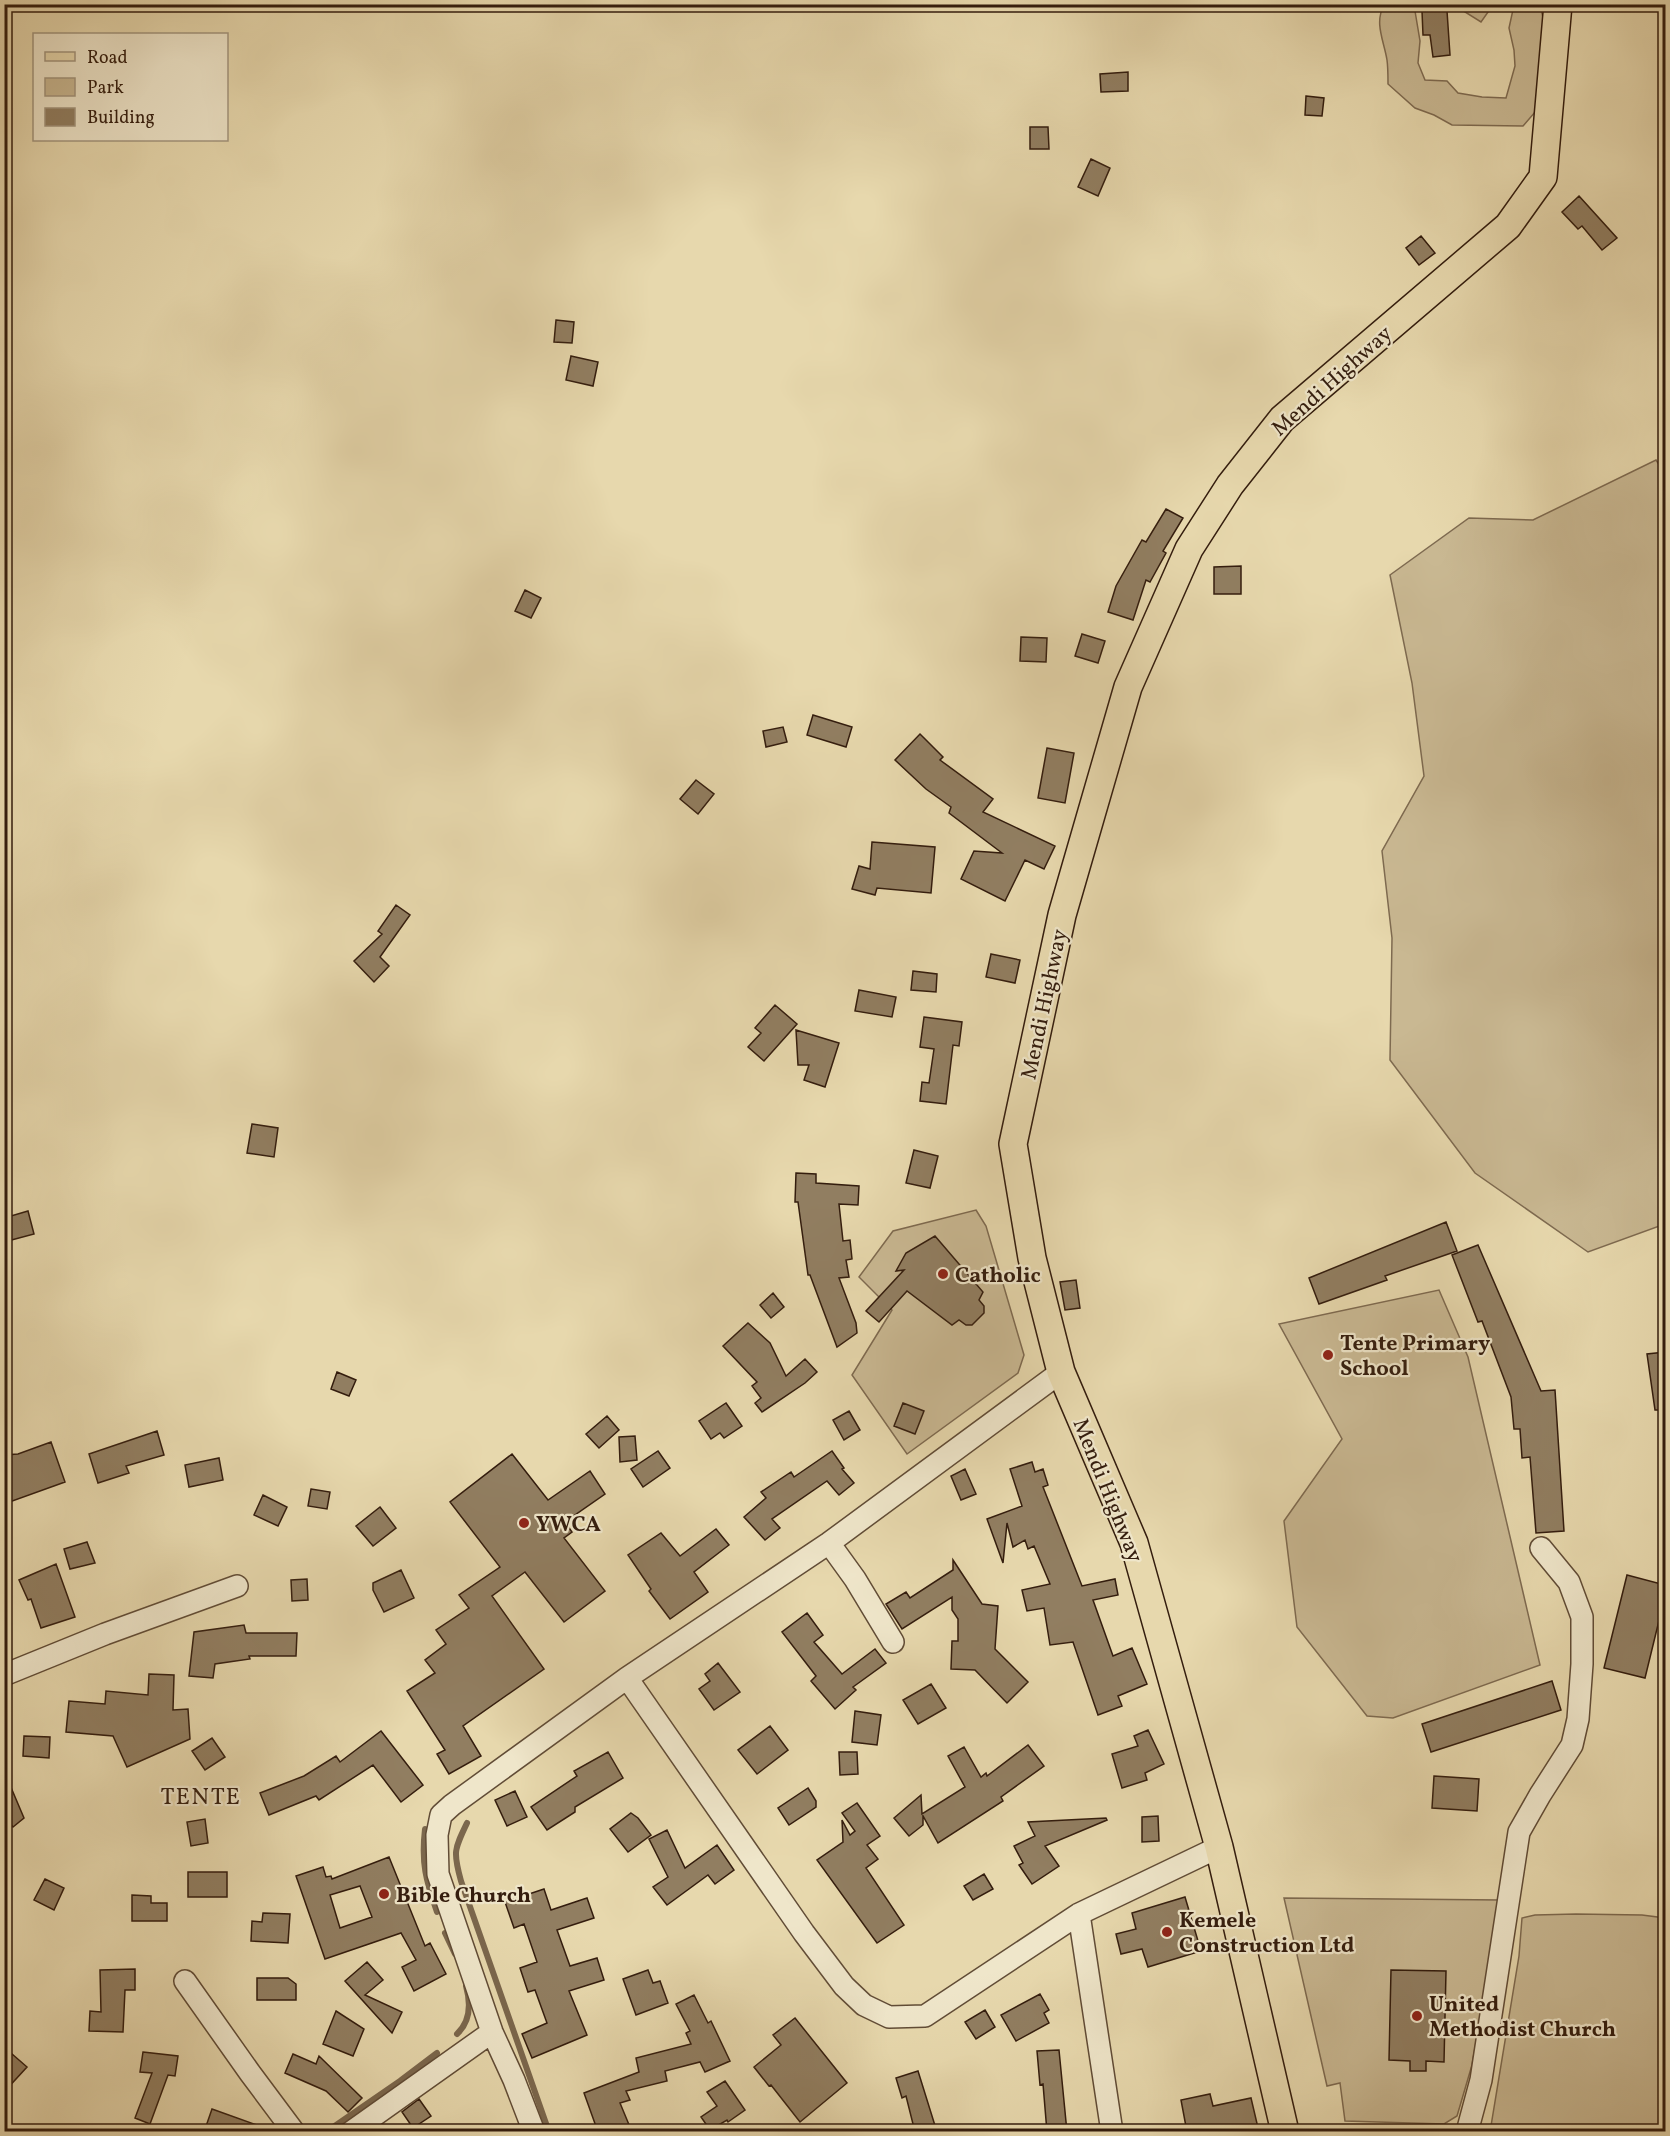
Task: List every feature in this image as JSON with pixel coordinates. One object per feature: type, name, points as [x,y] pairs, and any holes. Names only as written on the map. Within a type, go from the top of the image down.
[{"type":"main road","name":"Mendi Highway","points":[[1285,2132],[1219,1847],[1134,1543],[1061,1372],[1032,1258],[1013,1144],[1062,915],[1128,687],[1189,549],[1230,485],[1282,419],[1508,226],[1544,177],[1558,4]]},
{"type":"street","points":[[534,2132],[492,2032],[438,1874],[437,1835],[441,1815],[627,1678],[829,1543],[1061,1372]]},
{"type":"street","points":[[829,1543],[855,1579],[893,1642]]},
{"type":"street","points":[[1467,2132],[1481,2080],[1519,1832],[1572,1745],[1578,1719],[1582,1664],[1582,1617],[1569,1582],[1541,1548]]},
{"type":"street","points":[[4,1676],[105,1634],[237,1586]]},
{"type":"street","points":[[627,1678],[804,1934],[843,1986],[864,2005],[889,2017],[925,2016],[1079,1914],[1219,1847]]},
{"type":"street","points":[[1079,1914],[1112,2132]]},
{"type":"street","points":[[185,1981],[294,2132]]},
{"type":"street","points":[[351,2132],[492,2032]]},
{"type":"green space","points":[[1384,5],[1493,5],[1481,22],[1462,10],[1415,11],[1420,41],[1418,63],[1425,80],[1447,81],[1458,93],[1506,98],[1515,66],[1509,28],[1514,5],[1540,5],[1546,30],[1536,111],[1523,126],[1452,125],[1415,108],[1388,84],[1387,60],[1380,25]]},
{"type":"green space","points":[[1656,460],[1666,475],[1665,1224],[1588,1252],[1475,1173],[1390,1060],[1392,938],[1382,851],[1424,776],[1412,683],[1390,575],[1469,518],[1533,520]]},
{"type":"green space","points":[[976,1210],[986,1226],[1024,1355],[1018,1373],[907,1454],[852,1375],[892,1310],[859,1277],[893,1231]]},
{"type":"green space","points":[[1439,1290],[1468,1357],[1540,1665],[1393,1718],[1367,1716],[1297,1627],[1284,1521],[1342,1439],[1279,1324]]},
{"type":"green space","points":[[1284,1898],[1501,1900],[1472,2065],[1457,2116],[1444,2124],[1345,2121],[1340,2083],[1327,2086]]},
{"type":"green space","points":[[1535,1915],[1642,1915],[1665,1918],[1665,2131],[1510,2132],[1509,2125],[1491,2126],[1519,1956],[1522,1918]]},
{"type":"building","points":[[1422,11],[1447,11],[1450,55],[1433,57],[1430,35],[1423,35]]},
{"type":"building","points":[[1128,72],[1128,91],[1101,92],[1100,74]]},
{"type":"building","points":[[1306,96],[1324,98],[1322,116],[1305,115]]},
{"type":"building","points":[[1030,127],[1048,127],[1049,149],[1030,149]]},
{"type":"building","points":[[1091,159],[1110,168],[1098,196],[1078,187]]},
{"type":"building","points":[[1579,196],[1617,238],[1602,250],[1582,226],[1578,229],[1562,212]]},
{"type":"building","points":[[1421,236],[1435,253],[1419,265],[1406,248]]},
{"type":"building","points":[[556,320],[574,322],[572,343],[554,342]]},
{"type":"building","points":[[571,356],[598,362],[593,386],[566,380]]},
{"type":"building","points":[[1166,509],[1183,518],[1163,551],[1166,553],[1150,582],[1146,580],[1133,620],[1108,612],[1116,586],[1142,540],[1146,542]]},
{"type":"building","points":[[1241,566],[1241,594],[1214,594],[1214,567]]},
{"type":"building","points":[[525,590],[541,598],[531,618],[515,611]]},
{"type":"building","points":[[1082,634],[1105,641],[1098,663],[1075,656]]},
{"type":"building","points":[[1021,637],[1047,638],[1046,662],[1020,661]]},
{"type":"building","points":[[813,715],[852,727],[846,747],[807,735]]},
{"type":"building","points":[[783,727],[787,742],[766,747],[763,731]]},
{"type":"building","points":[[920,734],[943,757],[940,760],[993,799],[983,812],[1055,846],[1044,869],[1025,860],[1005,901],[961,879],[974,851],[1002,853],[949,813],[951,807],[926,789],[895,760]]},
{"type":"building","points":[[1047,748],[1074,753],[1065,803],[1038,798]]},
{"type":"building","points":[[696,780],[714,794],[698,814],[680,799]]},
{"type":"building","points":[[872,842],[935,847],[931,893],[877,888],[875,895],[852,889],[859,866],[870,869]]},
{"type":"building","points":[[396,905],[410,915],[380,957],[389,966],[374,982],[354,961],[382,934],[378,931]]},
{"type":"building","points":[[991,954],[1020,960],[1015,983],[986,977]]},
{"type":"building","points":[[913,971],[937,974],[936,992],[911,990]]},
{"type":"building","points":[[859,990],[896,997],[892,1017],[855,1011]]},
{"type":"building","points":[[775,1005],[797,1024],[764,1061],[748,1047],[761,1033],[755,1028]]},
{"type":"building","points":[[924,1017],[962,1022],[959,1046],[953,1045],[946,1104],[920,1101],[922,1082],[929,1083],[934,1049],[920,1047]]},
{"type":"building","points":[[796,1030],[839,1043],[825,1087],[804,1080],[809,1065],[798,1065]]},
{"type":"building","points":[[252,1124],[278,1128],[274,1157],[247,1153]]},
{"type":"building","points":[[914,1150],[938,1156],[930,1188],[906,1183]]},
{"type":"building","points":[[796,1173],[816,1174],[816,1183],[859,1186],[858,1205],[839,1204],[843,1241],[850,1240],[852,1259],[846,1260],[849,1277],[839,1278],[856,1323],[857,1333],[837,1347],[810,1275],[808,1275],[798,1202],[795,1202]]},
{"type":"building","points":[[28,1211],[34,1234],[4,1242],[4,1218]]},
{"type":"building","points":[[1446,1222],[1457,1251],[1385,1276],[1387,1280],[1319,1304],[1309,1278]]},
{"type":"building","points":[[935,1236],[983,1292],[979,1300],[984,1306],[984,1313],[972,1325],[966,1325],[959,1320],[952,1325],[907,1291],[879,1322],[866,1311],[904,1270],[896,1271],[906,1253]]},
{"type":"building","points":[[1478,1245],[1541,1391],[1555,1390],[1564,1531],[1536,1533],[1530,1457],[1522,1458],[1520,1429],[1514,1429],[1511,1397],[1482,1321],[1478,1322],[1452,1255]]},
{"type":"building","points":[[1076,1280],[1080,1308],[1065,1310],[1060,1282]]},
{"type":"building","points":[[773,1293],[784,1307],[771,1318],[760,1305]]},
{"type":"building","points":[[748,1323],[770,1343],[786,1376],[805,1359],[817,1372],[805,1383],[762,1412],[755,1403],[761,1398],[752,1386],[757,1382],[723,1346]]},
{"type":"building","points":[[1665,1352],[1665,1410],[1655,1410],[1647,1354]]},
{"type":"building","points":[[337,1372],[356,1380],[349,1396],[331,1389]]},
{"type":"building","points":[[726,1403],[742,1426],[724,1438],[720,1433],[711,1439],[699,1421]]},
{"type":"building","points":[[903,1403],[924,1411],[915,1434],[894,1426]]},
{"type":"building","points":[[849,1411],[860,1430],[844,1440],[833,1420]]},
{"type":"building","points":[[607,1416],[619,1430],[599,1448],[586,1434]]},
{"type":"building","points":[[157,1431],[164,1455],[126,1466],[129,1473],[98,1483],[89,1454]]},
{"type":"building","points":[[635,1436],[637,1460],[620,1462],[619,1437]]},
{"type":"building","points":[[51,1442],[65,1482],[4,1504],[4,1455],[18,1454]]},
{"type":"building","points":[[658,1451],[670,1468],[643,1487],[631,1469]]},
{"type":"building","points":[[832,1451],[844,1468],[842,1469],[854,1483],[839,1495],[827,1481],[772,1519],[780,1528],[765,1540],[744,1517],[766,1498],[761,1492],[791,1472],[794,1477]]},
{"type":"building","points":[[512,1454],[548,1500],[590,1471],[605,1494],[565,1522],[572,1532],[564,1538],[605,1591],[564,1622],[525,1572],[492,1596],[544,1669],[463,1726],[481,1756],[449,1774],[437,1754],[445,1750],[407,1691],[435,1673],[425,1660],[446,1644],[436,1630],[469,1608],[459,1595],[500,1567],[450,1502]]},
{"type":"building","points":[[219,1458],[223,1480],[189,1487],[185,1465]]},
{"type":"building","points":[[1032,1462],[1035,1472],[1043,1469],[1048,1485],[1043,1487],[1082,1586],[1115,1579],[1118,1595],[1093,1600],[1113,1656],[1132,1648],[1147,1684],[1118,1696],[1122,1706],[1098,1715],[1073,1642],[1050,1645],[1044,1608],[1027,1611],[1022,1590],[1050,1584],[1034,1546],[1028,1549],[1025,1540],[1013,1547],[1007,1523],[1003,1563],[987,1519],[1022,1506],[1010,1469]]},
{"type":"building","points":[[965,1469],[976,1494],[961,1500],[951,1476]]},
{"type":"building","points":[[311,1489],[330,1492],[327,1509],[308,1506]]},
{"type":"building","points":[[263,1495],[287,1507],[278,1526],[254,1515]]},
{"type":"building","points":[[380,1507],[396,1528],[373,1546],[356,1526]]},
{"type":"building","points":[[716,1529],[729,1545],[694,1572],[708,1592],[670,1619],[649,1591],[651,1589],[628,1555],[661,1533],[680,1556]]},
{"type":"building","points":[[87,1542],[95,1563],[70,1569],[64,1549]]},
{"type":"building","points":[[953,1560],[982,1604],[998,1606],[995,1649],[1028,1682],[1007,1703],[975,1670],[951,1669],[952,1641],[958,1641],[958,1619],[952,1610],[952,1597],[902,1629],[886,1604],[906,1592],[910,1598],[953,1570]]},
{"type":"building","points":[[56,1564],[75,1617],[41,1628],[31,1599],[28,1600],[19,1580]]},
{"type":"building","points":[[401,1570],[414,1598],[384,1612],[373,1590],[373,1583]]},
{"type":"building","points":[[1627,1575],[1665,1585],[1665,1596],[1645,1678],[1604,1668]]},
{"type":"building","points":[[307,1579],[308,1600],[292,1601],[291,1580]]},
{"type":"building","points":[[807,1613],[823,1635],[814,1642],[842,1674],[875,1649],[886,1663],[853,1687],[856,1690],[835,1709],[811,1681],[816,1676],[782,1632]]},
{"type":"building","points":[[244,1625],[246,1633],[297,1633],[296,1656],[249,1656],[250,1659],[215,1664],[213,1678],[189,1676],[194,1632]]},
{"type":"building","points":[[718,1663],[740,1692],[714,1710],[699,1689],[710,1681],[705,1674]]},
{"type":"building","points":[[149,1674],[174,1675],[173,1710],[188,1709],[190,1739],[127,1767],[113,1736],[66,1732],[69,1701],[105,1704],[106,1691],[148,1695]]},
{"type":"building","points":[[1552,1681],[1561,1710],[1431,1752],[1422,1724]]},
{"type":"building","points":[[931,1684],[946,1708],[918,1724],[903,1700]]},
{"type":"building","points":[[855,1711],[881,1715],[877,1745],[852,1742]]},
{"type":"building","points":[[770,1726],[788,1750],[757,1774],[738,1750]]},
{"type":"building","points":[[1148,1730],[1164,1764],[1145,1773],[1147,1780],[1122,1788],[1112,1754],[1138,1746],[1134,1736]]},
{"type":"building","points":[[381,1731],[423,1785],[401,1802],[373,1765],[319,1800],[316,1796],[269,1815],[260,1793],[304,1776],[336,1756],[340,1762]]},
{"type":"building","points":[[24,1736],[50,1737],[49,1758],[23,1756]]},
{"type":"building","points":[[212,1738],[225,1757],[205,1770],[192,1751]]},
{"type":"building","points":[[1028,1745],[1044,1766],[1001,1797],[1003,1801],[938,1843],[923,1816],[923,1825],[909,1836],[894,1818],[921,1795],[922,1814],[965,1787],[948,1756],[964,1747],[981,1777],[986,1773],[987,1776]]},
{"type":"building","points":[[608,1752],[623,1778],[575,1807],[575,1812],[547,1830],[531,1807],[577,1776],[574,1771]]},
{"type":"building","points":[[839,1752],[857,1752],[858,1774],[840,1775]]},
{"type":"building","points":[[4,1771],[24,1818],[13,1827],[4,1817]]},
{"type":"building","points":[[1434,1776],[1479,1779],[1477,1811],[1432,1808]]},
{"type":"building","points":[[808,1788],[816,1801],[816,1807],[789,1825],[778,1808]]},
{"type":"building","points":[[515,1791],[527,1817],[507,1826],[495,1800]]},
{"type":"building","points":[[857,1803],[880,1836],[867,1845],[878,1859],[866,1868],[904,1925],[877,1943],[817,1860],[843,1842],[842,1820],[850,1835],[855,1831],[842,1813]]},
{"type":"building","points":[[631,1813],[638,1818],[651,1835],[628,1852],[610,1829]]},
{"type":"building","points":[[1158,1816],[1159,1841],[1142,1842],[1142,1817]]},
{"type":"building","points":[[1106,1818],[1107,1820],[1045,1846],[1059,1866],[1032,1884],[1019,1865],[1023,1863],[1014,1846],[1035,1836],[1028,1822]]},
{"type":"building","points":[[205,1819],[208,1843],[191,1846],[187,1822]]},
{"type":"building","points":[[667,1830],[685,1868],[717,1845],[734,1870],[715,1884],[708,1875],[667,1905],[653,1887],[668,1877],[649,1839]]},
{"type":"building","points":[[389,1857],[425,1946],[430,1943],[446,1974],[414,1991],[402,1967],[416,1960],[401,1933],[325,1959],[296,1876],[323,1867],[326,1877],[331,1876],[332,1879]],"holes":[[[360,1886],[372,1917],[340,1928],[330,1895]]]},
{"type":"building","points":[[188,1872],[227,1872],[227,1897],[188,1897]]},
{"type":"building","points":[[984,1874],[993,1889],[973,1900],[964,1886]]},
{"type":"building","points":[[45,1879],[64,1888],[54,1910],[34,1900]]},
{"type":"building","points":[[544,1889],[551,1910],[587,1898],[594,1918],[557,1930],[570,1966],[597,1958],[604,1980],[569,1991],[587,2035],[532,2058],[522,2034],[547,2023],[535,1990],[528,1992],[520,1968],[537,1962],[524,1924],[514,1928],[505,1902]]},
{"type":"building","points":[[132,1895],[151,1896],[151,1903],[167,1903],[167,1921],[132,1921]]},
{"type":"building","name":"Kemele Construction Ltd","points":[[1185,1897],[1201,1951],[1148,1967],[1142,1949],[1121,1954],[1116,1934],[1136,1929],[1132,1913]]},
{"type":"building","points":[[263,1913],[290,1914],[288,1943],[251,1941],[252,1921],[262,1922]]},
{"type":"building","points":[[367,1962],[383,1980],[365,1995],[402,2012],[392,2033],[345,1981]]},
{"type":"building","points":[[135,1969],[135,1990],[125,1990],[123,2032],[89,2031],[90,2011],[101,2012],[100,1970]]},
{"type":"building","points":[[648,1970],[653,1983],[660,1981],[668,2003],[636,2015],[623,1979]]},
{"type":"building","name":"United Methodist Church","points":[[1391,1970],[1446,1971],[1444,2062],[1426,2061],[1426,2071],[1410,2071],[1410,2061],[1389,2060]]},
{"type":"building","points":[[257,1978],[288,1978],[296,1984],[296,2000],[257,2000]]},
{"type":"building","points":[[1040,1994],[1049,2010],[1044,2013],[1049,2023],[1016,2041],[1001,2015]]},
{"type":"building","points":[[694,1995],[708,2023],[711,2021],[730,2061],[705,2072],[700,2062],[665,2071],[667,2081],[626,2091],[630,2100],[620,2103],[632,2132],[598,2132],[584,2093],[639,2072],[636,2058],[691,2044],[686,2033],[690,2031],[676,2004]]},
{"type":"building","points":[[985,2010],[995,2027],[976,2039],[965,2022]]},
{"type":"building","points":[[336,2011],[364,2029],[353,2056],[323,2044]]},
{"type":"building","points":[[795,2018],[847,2083],[800,2122],[754,2067],[781,2045],[773,2035]]},
{"type":"building","points":[[4,2047],[27,2067],[4,2092]]},
{"type":"building","points":[[1059,2050],[1067,2132],[1047,2132],[1043,2084],[1040,2085],[1037,2051]]},
{"type":"building","points":[[143,2052],[178,2056],[175,2076],[168,2075],[150,2124],[135,2118],[152,2073],[140,2072]]},
{"type":"building","points":[[293,2054],[316,2064],[319,2056],[362,2098],[348,2112],[326,2091],[285,2073]]},
{"type":"building","points":[[918,2071],[937,2132],[915,2132],[906,2096],[902,2098],[896,2078]]},
{"type":"building","points":[[725,2081],[745,2110],[728,2122],[727,2120],[710,2130],[701,2117],[717,2106],[707,2092]]},
{"type":"building","points":[[1210,2094],[1213,2106],[1251,2098],[1259,2132],[1187,2132],[1181,2100]]},
{"type":"building","points":[[419,2099],[431,2116],[413,2128],[402,2112]]},
{"type":"building","points":[[212,2109],[268,2129],[267,2132],[204,2132]]},
{"type":"waterway","points":[[467,1823],[456,1851],[461,1881],[549,2132]]},
{"type":"waterway","points":[[425,1829],[425,1872],[437,1912]]},
{"type":"waterway","points":[[445,1933],[455,1954]]},
{"type":"waterway","points":[[457,2034],[465,2024],[469,2012],[466,1986]]},
{"type":"waterway","points":[[326,2132],[437,2053]]},
{"type":"place","name":"Catholic","points":[[943,1274]]},
{"type":"place","name":"Tente Primary School","points":[[1328,1355]]},
{"type":"place","name":"YWCA","points":[[524,1523]]},
{"type":"place","name":"Bible Church","points":[[384,1894]]},
{"type":"place","name":"Kemele Construction Ltd","points":[[1167,1932]]},
{"type":"place","name":"United Methodist Church","points":[[1417,2016]]},
{"type":"district","name":"TENTE","points":[[201,1796]]}]
